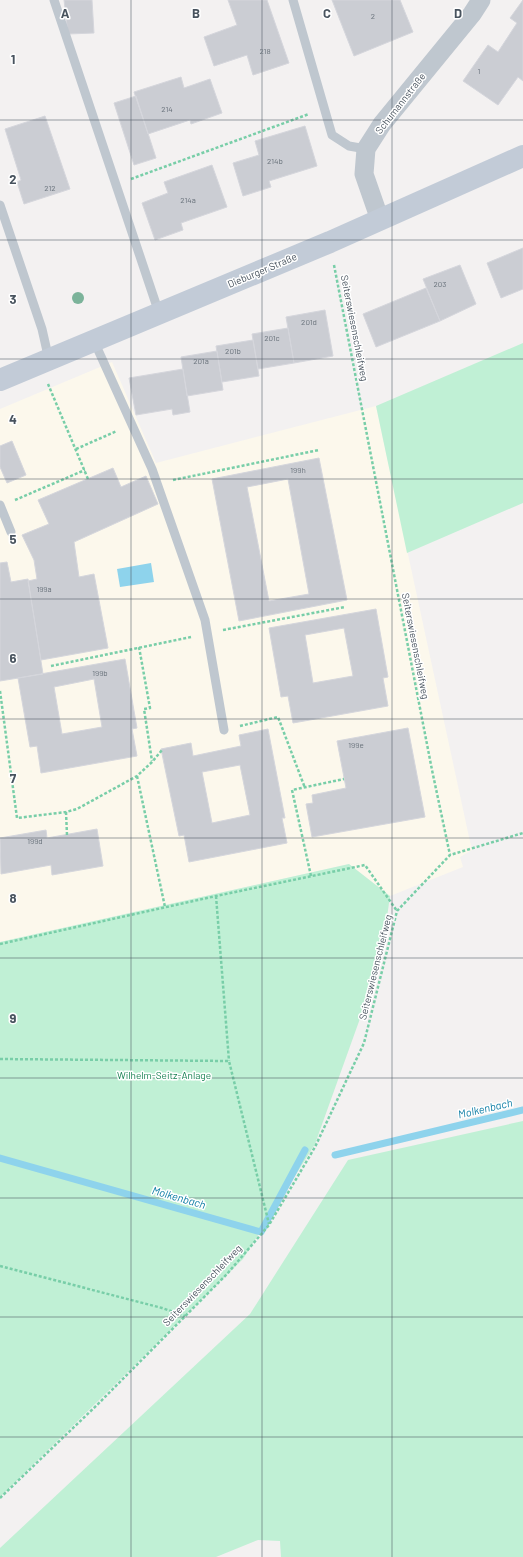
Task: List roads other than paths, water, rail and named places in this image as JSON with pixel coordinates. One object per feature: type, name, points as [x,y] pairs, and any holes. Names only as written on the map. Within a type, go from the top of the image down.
[{"type":"main road","name":"Dieburger Straße","points":[[0,380],[330,242],[523,156]]},
{"type":"street","name":"Schumannstraße","points":[[380,220],[364,174],[366,149],[382,124],[472,14],[481,0]]},
{"type":"lane","points":[[54,0],[159,313]]},
{"type":"lane","points":[[294,0],[332,135],[348,146],[366,149]]},
{"type":"lane","points":[[0,205],[42,330],[49,360]]},
{"type":"lane","points":[[94,341],[157,484],[205,620],[224,730]]},
{"type":"lane","points":[[0,505],[11,532]]},
{"type":"water","points":[[151,563],[154,582],[120,587],[117,569]]},
{"type":"waterway","name":"Molkenbach","points":[[335,1155],[523,1110]]},
{"type":"waterway","name":"Molkenbach","points":[[0,1158],[261,1232],[305,1150]]},
{"type":"park label","name":"Wilhelm-Seitz-Anlage","points":[[164,1075]]}]
